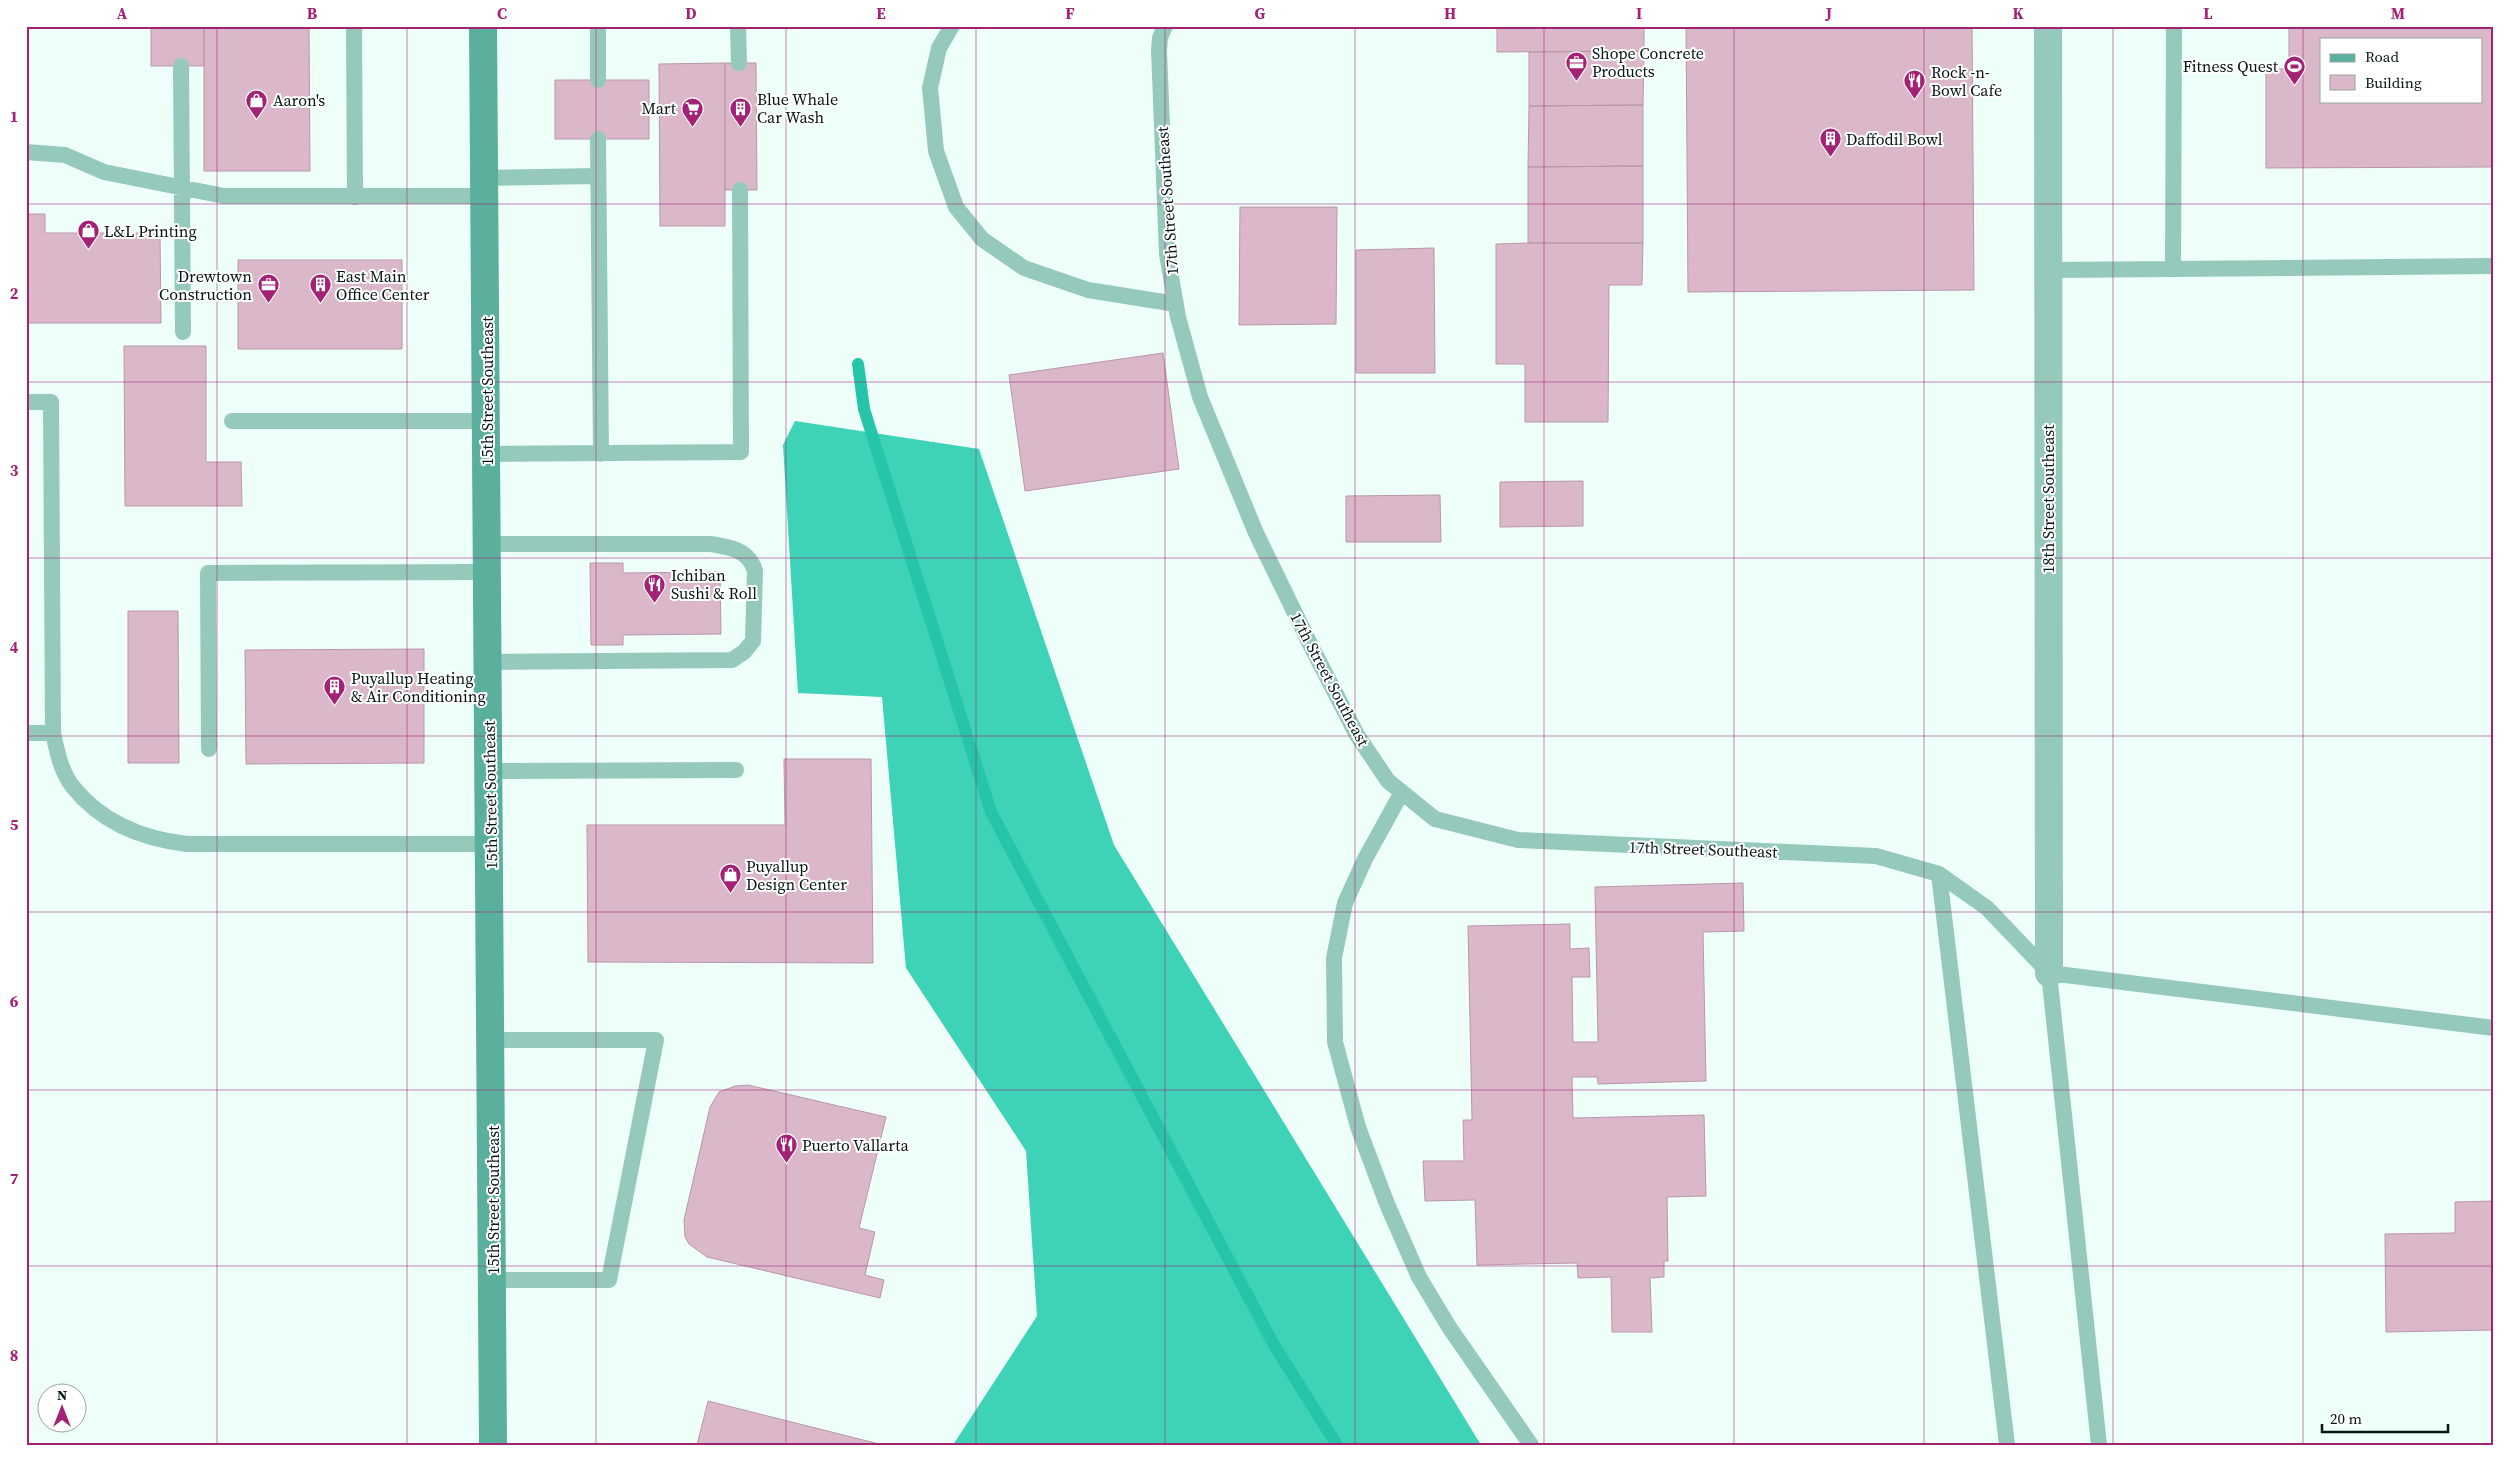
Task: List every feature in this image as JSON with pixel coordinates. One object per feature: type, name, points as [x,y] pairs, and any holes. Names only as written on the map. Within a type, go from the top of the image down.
[{"type":"street","name":"15th Street Southeast","points":[[483,26],[486,187],[494,1280],[493,1445]]},
{"type":"street","name":"18th Street Southeast","points":[[2048,26],[2049,973]]},
{"type":"lane","points":[[354,26],[356,197]]},
{"type":"lane","points":[[598,26],[598,80]]},
{"type":"lane","points":[[738,26],[739,63]]},
{"type":"lane","points":[[952,26],[939,48],[930,88],[936,151],[956,207],[982,239],[1024,268],[1088,290],[1176,304]]},
{"type":"lane","name":"17th Street Southeast","points":[[1166,26],[1160,38],[1159,50],[1167,254],[1176,304],[1200,397],[1256,532],[1356,735],[1388,781],[1435,819],[1518,840],[1876,856],[1939,874],[1987,908],[2049,973]]},
{"type":"lane","points":[[2173,268],[2174,26]]},
{"type":"lane","points":[[181,66],[183,332]]},
{"type":"lane","points":[[598,139],[601,454]]},
{"type":"lane","points":[[26,152],[65,155],[104,172],[224,196],[356,197],[598,176]]},
{"type":"lane","points":[[487,454],[741,452],[740,190]]},
{"type":"lane","points":[[2048,270],[2494,266]]},
{"type":"lane","points":[[26,402],[51,402],[53,733],[61,764],[73,787],[94,807],[119,825],[139,835],[188,844],[490,844]]},
{"type":"lane","points":[[232,421],[487,421]]},
{"type":"lane","points":[[488,544],[711,544],[740,551],[752,561],[755,571],[753,641],[744,652],[732,660],[489,662]]},
{"type":"lane","points":[[209,749],[208,573],[488,572]]},
{"type":"lane","points":[[26,733],[53,733]]},
{"type":"lane","points":[[489,770],[736,770]]},
{"type":"lane","points":[[1402,792],[1365,858],[1345,903],[1334,958],[1335,1042],[1358,1127],[1387,1204],[1419,1277],[1449,1327],[1531,1445]]},
{"type":"lane","points":[[1939,874],[2006,1445]]},
{"type":"lane","points":[[2099,1445],[2049,973],[2494,1028]]},
{"type":"lane","points":[[492,1040],[656,1040],[609,1280],[494,1280]]},
{"type":"green space","points":[[795,421],[979,449],[1114,845],[1481,1445],[953,1445],[1037,1316],[1026,1151],[906,968],[882,697],[798,693],[783,445]]},
{"type":"building","points":[[151,26],[204,26],[204,66],[151,66]]},
{"type":"building","name":"Aaron's","points":[[204,26],[309,26],[310,171],[204,171]]},
{"type":"building","points":[[1497,26],[1644,26],[1644,51],[1497,52]]},
{"type":"building","name":"Daffodil Bowl","points":[[1686,26],[1972,26],[1974,290],[1688,292]]},
{"type":"building","name":"Fitness Quest","points":[[2289,26],[2494,26],[2494,167],[2266,168],[2266,69],[2289,69]]},
{"type":"building","points":[[1644,51],[1643,105],[1529,106],[1529,52]]},
{"type":"building","name":"Blue Whale Car Wash","points":[[725,63],[756,63],[757,190],[725,190]]},
{"type":"building","name":"Mart","points":[[725,63],[725,226],[660,226],[659,64]]},
{"type":"building","points":[[555,80],[649,80],[649,139],[555,139]]},
{"type":"building","points":[[1643,105],[1643,166],[1528,167],[1529,106]]},
{"type":"building","points":[[1643,166],[1643,243],[1528,243],[1528,167]]},
{"type":"building","points":[[1240,207],[1337,207],[1336,324],[1239,325]]},
{"type":"building","points":[[26,214],[45,214],[45,233],[160,233],[161,323],[26,323]]},
{"type":"building","points":[[1643,243],[1642,285],[1609,285],[1608,422],[1525,422],[1525,364],[1496,364],[1496,244]]},
{"type":"building","points":[[1434,248],[1435,373],[1356,373],[1356,250]]},
{"type":"building","name":"East Main Office Center","points":[[238,260],[402,260],[402,349],[238,349]]},
{"type":"building","points":[[124,346],[206,346],[206,462],[241,462],[242,506],[125,506]]},
{"type":"building","points":[[1163,353],[1179,469],[1025,491],[1009,375]]},
{"type":"building","points":[[1583,481],[1583,526],[1500,527],[1500,482]]},
{"type":"building","points":[[1440,495],[1441,542],[1346,542],[1346,496]]},
{"type":"building","name":"Ichiban Sushi & Roll","points":[[590,563],[623,563],[623,573],[720,572],[721,634],[623,635],[623,645],[591,645]]},
{"type":"building","points":[[128,611],[178,611],[179,763],[128,763]]},
{"type":"building","name":"Puyallup Heating & Air Conditioning","points":[[424,649],[424,763],[246,764],[245,650]]},
{"type":"building","name":"Puyallup Design Center","points":[[784,759],[871,759],[873,963],[588,962],[587,825],[785,825]]},
{"type":"building","points":[[1743,883],[1744,931],[1703,932],[1706,1081],[1598,1084],[1597,1077],[1572,1077],[1573,1118],[1704,1115],[1706,1196],[1667,1197],[1668,1261],[1664,1261],[1664,1277],[1650,1278],[1652,1332],[1612,1332],[1611,1277],[1578,1278],[1577,1263],[1477,1265],[1475,1200],[1425,1201],[1423,1161],[1464,1161],[1463,1120],[1472,1120],[1468,926],[1570,924],[1570,949],[1589,948],[1590,977],[1572,977],[1573,1042],[1598,1042],[1595,887]]},
{"type":"building","name":"Puerto Vallarta","points":[[748,1085],[886,1117],[859,1228],[875,1232],[865,1275],[884,1280],[880,1298],[707,1257],[689,1244],[685,1237],[684,1220],[710,1107],[719,1092],[735,1086]]},
{"type":"building","points":[[2494,1201],[2494,1330],[2386,1332],[2385,1234],[2455,1233],[2455,1202]]},
{"type":"building","points":[[708,1401],[883,1445],[697,1445]]},
{"type":"waterway","points":[[858,364],[864,409],[991,812],[1274,1345],[1337,1445]]},
{"type":"place","name":"Shope Concrete Products","points":[[1576,81]]},
{"type":"place","name":"Fitness Quest","points":[[2294,85]]},
{"type":"place","name":"Rock -n- Bowl Cafe","points":[[1915,100]]},
{"type":"place","name":"Aaron's","points":[[257,119]]},
{"type":"place","name":"Mart","points":[[692,127]]},
{"type":"place","name":"Blue Whale Car Wash","points":[[741,127]]},
{"type":"place","name":"Daffodil Bowl","points":[[1830,158]]},
{"type":"place","name":"L&L Printing","points":[[88,250]]},
{"type":"place","name":"Drewtown Construction","points":[[268,304]]},
{"type":"place","name":"East Main Office Center","points":[[320,304]]},
{"type":"place","name":"Ichiban Sushi & Roll","points":[[655,603]]},
{"type":"place","name":"Puyallup Heating & Air Conditioning","points":[[335,706]]},
{"type":"place","name":"Puyallup Design Center","points":[[730,894]]},
{"type":"place","name":"Puerto Vallarta","points":[[786,1164]]}]
